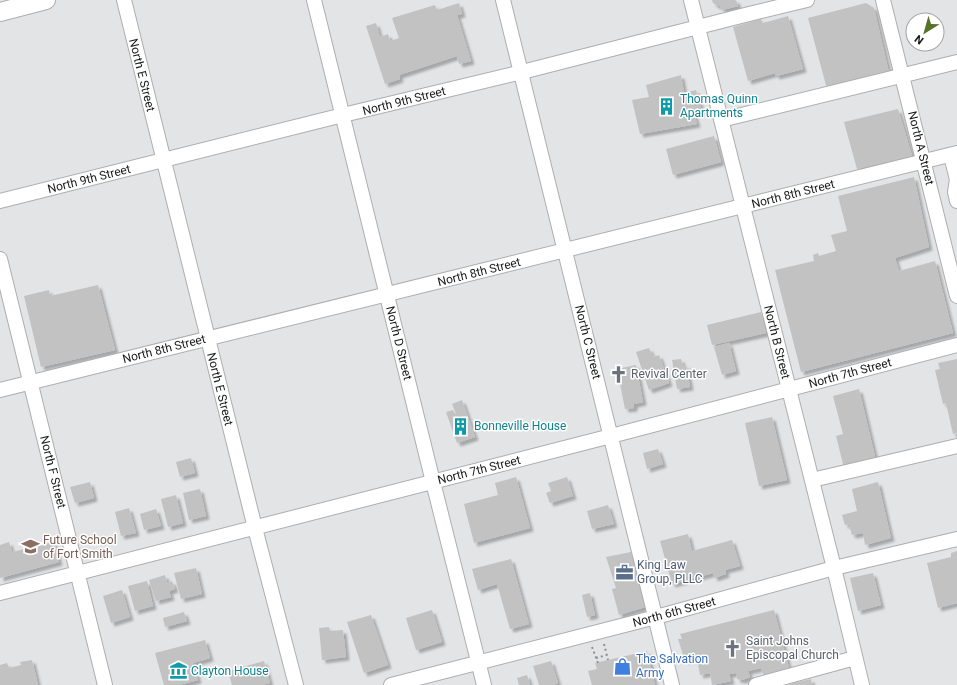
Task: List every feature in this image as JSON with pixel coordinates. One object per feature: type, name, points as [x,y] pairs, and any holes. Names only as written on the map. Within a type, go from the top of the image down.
[{"type":"main road","points":[[0,12],[46,0]]},
{"type":"street","name":"North E Street","points":[[124,0],[255,528],[296,685]]},
{"type":"street","name":"North D Street","points":[[314,0],[484,685]]},
{"type":"street","name":"North C Street","points":[[503,0],[566,250],[672,685]]},
{"type":"street","name":"North B Street","points":[[691,0],[862,685]]},
{"type":"street","name":"North 9th Street","points":[[0,201],[807,0]]},
{"type":"street","name":"North A Street","points":[[883,0],[924,161],[952,250],[957,296]]},
{"type":"street","points":[[721,120],[957,62]]},
{"type":"street","points":[[954,154],[957,180],[955,192],[957,201]]},
{"type":"street","name":"North 8th Street","points":[[0,390],[954,154]]},
{"type":"street","name":"North F Street","points":[[0,259],[105,685]]},
{"type":"street","name":"North 7th Street","points":[[0,593],[611,436],[957,345]]},
{"type":"street","points":[[812,480],[957,446]]},
{"type":"street","name":"North 6th Street","points":[[390,685],[656,617],[834,568],[957,539]]},
{"type":"street","points":[[756,685],[855,658]]},
{"type":"path","points":[[603,639],[608,660]]},
{"type":"path","points":[[590,642],[598,663]]},
{"type":"path","points":[[596,658],[607,655]]},
{"type":"building","points":[[712,0],[736,0],[738,6],[722,10],[720,6],[713,3]]},
{"type":"building","points":[[459,3],[462,14],[457,15],[471,61],[459,64],[457,56],[399,75],[400,79],[385,84],[366,26],[376,23],[380,37],[388,34],[390,41],[399,38],[392,18],[435,5],[437,10]]},
{"type":"building","points":[[866,3],[874,8],[889,73],[827,89],[808,18]]},
{"type":"building","points":[[788,16],[803,69],[776,76],[775,73],[748,81],[733,27],[761,19],[763,23]]},
{"type":"building","name":"Thomas Quinn Apartments","points":[[681,75],[684,93],[696,90],[702,112],[694,114],[697,124],[640,134],[632,100],[649,97],[646,85]]},
{"type":"building","points":[[898,109],[912,156],[857,169],[844,122]]},
{"type":"building","points":[[714,136],[721,162],[673,175],[666,149]]},
{"type":"building","points":[[914,177],[929,247],[895,258],[899,271],[935,261],[953,333],[801,372],[775,270],[814,261],[813,255],[818,253],[819,256],[836,251],[831,235],[847,231],[838,196]]},
{"type":"building","points":[[98,285],[115,350],[41,367],[24,296],[49,290],[50,296]]},
{"type":"building","points":[[761,312],[766,333],[712,345],[707,325]]},
{"type":"building","points":[[729,343],[736,371],[722,375],[714,347]]},
{"type":"building","points":[[649,348],[653,357],[659,355],[669,383],[649,390],[636,352]]},
{"type":"building","points":[[681,359],[683,366],[686,365],[690,387],[677,389],[672,360]]},
{"type":"building","points":[[957,359],[957,433],[953,434],[946,403],[943,404],[935,370],[940,369],[938,363]]},
{"type":"building","points":[[636,365],[643,402],[634,404],[634,408],[625,409],[617,369]]},
{"type":"building","points":[[859,389],[876,461],[844,468],[836,436],[843,434],[833,396]]},
{"type":"building","name":"Bonneville House","points":[[462,400],[475,437],[457,443],[446,412],[453,410],[456,414],[452,404]]},
{"type":"building","points":[[772,417],[787,480],[759,486],[745,423]]},
{"type":"building","points":[[658,449],[663,464],[647,469],[643,453]]},
{"type":"building","points":[[191,458],[195,473],[180,477],[176,462]]},
{"type":"building","points":[[516,477],[530,528],[474,543],[464,504],[498,495],[495,483]]},
{"type":"building","points":[[567,477],[573,496],[550,503],[546,493],[551,491],[548,483]]},
{"type":"building","points":[[90,482],[94,498],[75,503],[70,487]]},
{"type":"building","points":[[878,482],[891,538],[865,545],[863,533],[852,535],[849,524],[845,525],[842,515],[857,511],[852,489]]},
{"type":"building","points":[[200,489],[206,516],[189,520],[183,493]]},
{"type":"building","points":[[176,495],[183,523],[168,527],[161,499]]},
{"type":"building","points":[[608,505],[614,524],[592,529],[587,511]]},
{"type":"building","points":[[129,508],[136,533],[121,536],[115,512]]},
{"type":"building","points":[[156,509],[161,526],[144,530],[140,514]]},
{"type":"building","points":[[688,534],[692,551],[732,540],[740,566],[725,570],[726,574],[714,578],[713,573],[672,584],[660,541]]},
{"type":"building","name":"Future School of Fort Smith","points":[[9,542],[12,552],[54,542],[59,562],[0,578],[0,545]]},
{"type":"building","points":[[957,551],[957,603],[938,608],[927,563],[951,557],[951,553]]},
{"type":"building","name":"King Law Group, PLLC","points":[[631,552],[645,607],[619,615],[612,589],[616,588],[606,557]]},
{"type":"building","points":[[511,559],[529,624],[510,629],[497,584],[478,590],[472,569]]},
{"type":"building","points":[[196,568],[202,594],[181,599],[174,573]]},
{"type":"building","points":[[873,573],[881,605],[858,611],[850,578]]},
{"type":"building","points":[[165,575],[167,583],[172,581],[175,589],[169,591],[171,597],[156,601],[149,580]]},
{"type":"building","points":[[147,581],[153,606],[135,611],[128,586]]},
{"type":"building","points":[[122,590],[130,617],[111,623],[103,596]]},
{"type":"building","points":[[590,593],[595,615],[587,617],[582,595]]},
{"type":"building","points":[[432,610],[442,642],[416,650],[406,618]]},
{"type":"building","name":"Saint Johns Episcopal Church","points":[[774,610],[790,672],[764,677],[761,668],[748,671],[750,677],[742,680],[737,679],[736,673],[729,674],[731,681],[712,685],[710,673],[700,675],[697,658],[685,661],[678,639],[682,639],[680,634]]},
{"type":"building","points":[[184,612],[187,621],[165,627],[163,618]]},
{"type":"building","points":[[371,615],[388,665],[364,673],[347,622]]},
{"type":"building","points":[[329,627],[330,631],[343,630],[346,657],[322,660],[319,628]]},
{"type":"building","name":"Clayton House","points":[[205,640],[210,658],[193,663],[198,680],[179,685],[164,685],[155,653]]},
{"type":"building","name":"The Salvation Army","points":[[647,651],[655,685],[592,685],[588,671],[597,669],[595,663]]},
{"type":"building","points":[[32,660],[38,685],[0,685],[0,665],[7,663],[9,668],[21,665],[20,662]]},
{"type":"building","points":[[264,661],[270,683],[261,685],[232,685],[228,671]]},
{"type":"building","points":[[551,661],[558,683],[553,685],[539,685],[533,666]]},
{"type":"building","points":[[527,675],[530,685],[519,685],[517,678]]},
{"type":"building","points":[[811,679],[812,685],[789,685],[789,684]]},
{"type":"place","name":"Thomas Quinn Apartments","points":[[667,106]]},
{"type":"place","name":"Revival Center","points":[[618,374]]},
{"type":"place","name":"Bonneville House","points":[[461,426]]},
{"type":"place","name":"Future School of Fort Smith","points":[[30,547]]},
{"type":"place","name":"King Law Group, PLLC","points":[[624,572]]},
{"type":"place","name":"Saint Johns Episcopal Church","points":[[733,648]]},
{"type":"place","name":"The Salvation Army","points":[[623,666]]},
{"type":"place","name":"Clayton House","points":[[178,671]]}]
